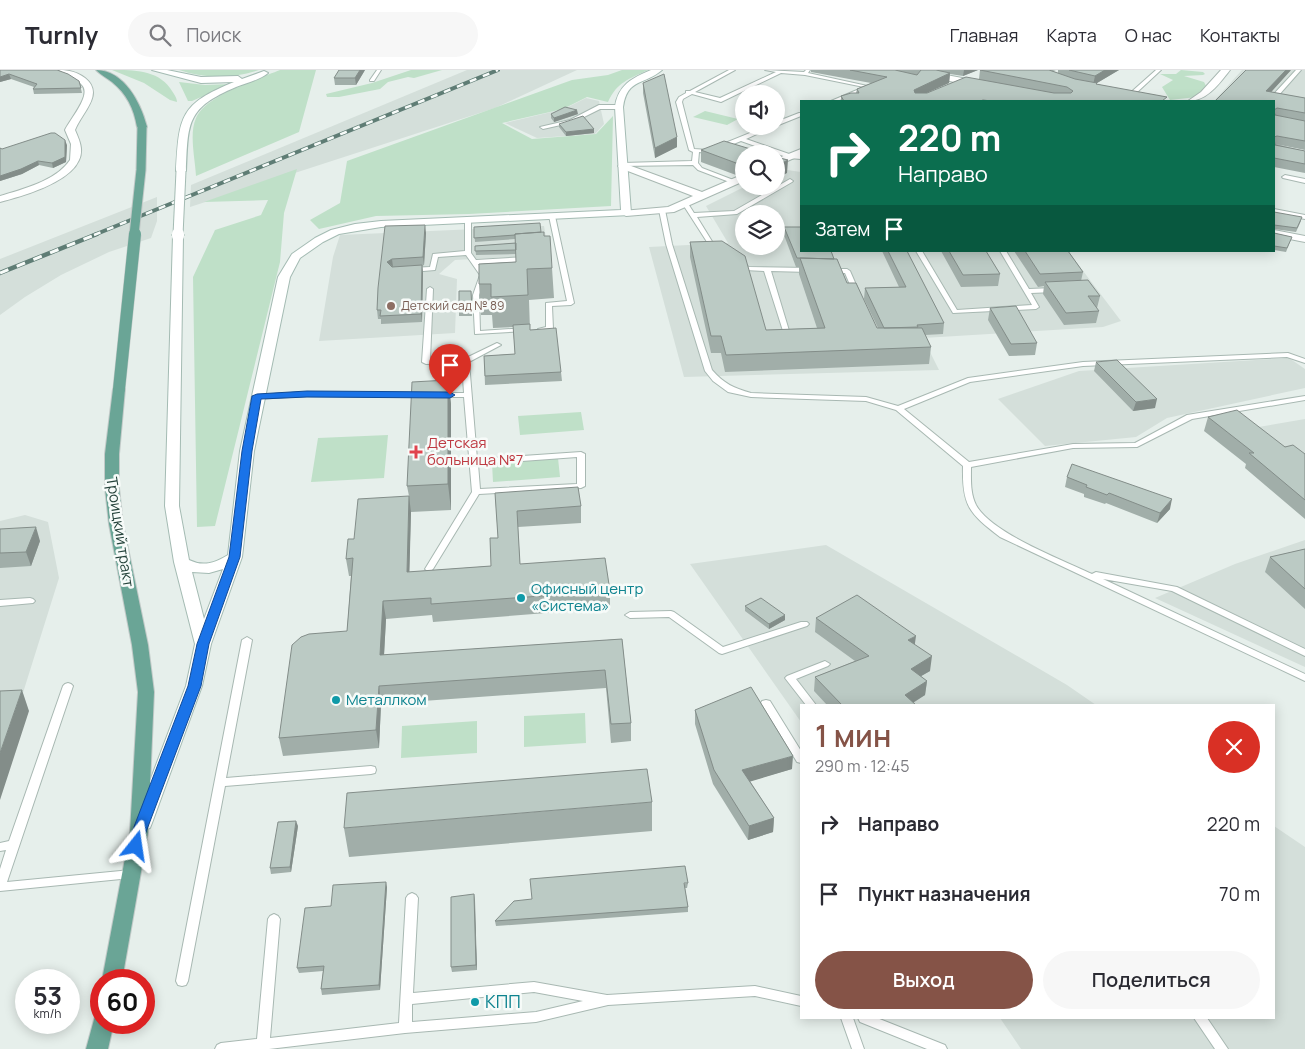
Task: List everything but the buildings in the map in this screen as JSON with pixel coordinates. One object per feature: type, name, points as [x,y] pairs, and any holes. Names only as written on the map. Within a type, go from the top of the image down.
[{"type":"main road","name":"Троицкий тракт","points":[[100,70],[131,95],[140,115],[142,127],[141,170],[112,454],[112,488],[116,524],[140,645],[146,692],[139,832],[114,969]]},
{"type":"main road","points":[[97,1049],[100,1034]]},
{"type":"street","points":[[0,200],[51,179],[70,167],[76,157],[76,142],[70,130],[72,122],[88,102],[88,84],[80,77],[63,70]]},
{"type":"street","points":[[156,70],[188,78],[216,81],[241,79],[267,71]]},
{"type":"street","points":[[626,213],[619,107],[620,95],[626,87],[658,70]]},
{"type":"street","points":[[907,70],[991,86]]},
{"type":"street","points":[[1194,100],[1204,94],[1226,70]]},
{"type":"street","points":[[203,644],[182,562],[172,506],[180,171],[185,126],[190,113],[203,102],[222,91],[267,71]]},
{"type":"street","points":[[952,86],[981,74]]},
{"type":"street","points":[[897,75],[980,92]]},
{"type":"street","points":[[623,166],[702,196]]},
{"type":"street","points":[[139,832],[194,686],[203,644],[235,557],[247,451],[257,396],[284,277],[296,256],[304,249],[329,235],[355,227],[468,219],[670,210],[734,182]]},
{"type":"street","points":[[1275,233],[1305,239]]},
{"type":"street","points":[[182,562],[190,567],[203,569],[222,566],[235,557]]},
{"type":"lane","points":[[372,80],[378,70]]},
{"type":"lane","points":[[733,70],[683,95],[679,102],[689,146],[696,152],[708,152],[751,135]]},
{"type":"lane","points":[[767,70],[779,73],[805,74],[870,86],[836,100]]},
{"type":"lane","points":[[805,74],[810,70]]},
{"type":"lane","points":[[1131,95],[1159,70]]},
{"type":"lane","points":[[1273,99],[1298,70]]},
{"type":"lane","points":[[688,92],[721,100],[779,73]]},
{"type":"lane","points":[[1122,94],[1141,97]]},
{"type":"lane","points":[[842,98],[851,100]]},
{"type":"lane","points":[[1273,99],[1290,100]]},
{"type":"lane","points":[[544,128],[572,121],[599,107],[619,107]]},
{"type":"lane","points":[[785,120],[800,114]]},
{"type":"lane","points":[[742,139],[796,157]]},
{"type":"lane","points":[[696,152],[695,163],[700,169],[734,182]]},
{"type":"lane","points":[[623,166],[695,163]]},
{"type":"lane","points":[[1285,177],[1305,181]]},
{"type":"lane","points":[[693,215],[735,213],[790,181]]},
{"type":"lane","points":[[685,203],[711,244],[726,254]]},
{"type":"lane","points":[[662,210],[669,244],[706,362],[709,371],[716,379],[731,390],[751,395],[866,399],[899,408],[967,465]]},
{"type":"lane","points":[[1275,211],[1305,217]]},
{"type":"lane","points":[[468,219],[468,250],[483,275],[476,295],[477,333],[550,329],[548,304],[571,302],[552,216]]},
{"type":"lane","points":[[548,242],[558,241]]},
{"type":"lane","points":[[401,270],[434,269],[435,255],[468,250],[478,245]]},
{"type":"lane","points":[[920,252],[955,312],[1036,307],[1003,252]]},
{"type":"lane","points":[[551,257],[561,256]]},
{"type":"lane","points":[[474,262],[532,258]]},
{"type":"lane","points":[[733,259],[748,269],[847,271],[859,298]]},
{"type":"lane","points":[[767,269],[787,334]]},
{"type":"lane","points":[[430,289],[426,362],[465,361],[497,345]]},
{"type":"lane","points":[[1027,291],[1063,289]]},
{"type":"lane","points":[[899,408],[968,380],[1083,364],[1288,356],[1305,361]]},
{"type":"lane","points":[[429,569],[476,492],[465,361]]},
{"type":"lane","points":[[257,396],[307,394],[468,395]]},
{"type":"lane","points":[[967,465],[1072,446],[1137,445],[1190,417],[1305,398]]},
{"type":"lane","points":[[473,462],[581,454],[581,486],[476,492]]},
{"type":"lane","points":[[967,465],[966,492],[976,514],[1002,535],[1305,678]]},
{"type":"lane","points":[[1084,573],[1174,589],[1305,653]]},
{"type":"lane","points":[[0,603],[30,601]]},
{"type":"lane","points":[[630,615],[671,614],[722,652],[804,624]]},
{"type":"lane","points":[[182,981],[247,640]]},
{"type":"lane","points":[[810,704],[790,678],[825,664]]},
{"type":"lane","points":[[68,686],[0,886],[131,874]]},
{"type":"lane","points":[[766,703],[800,757]]},
{"type":"lane","points":[[221,782],[371,770]]},
{"type":"lane","points":[[0,847],[14,846]]},
{"type":"lane","points":[[405,1028],[412,898]]},
{"type":"lane","points":[[262,1044],[274,919]]},
{"type":"lane","points":[[407,999],[534,986],[608,1000]]},
{"type":"lane","points":[[221,1049],[405,1028],[536,1017],[608,1000],[755,991],[800,1000]]},
{"type":"lane","points":[[847,1019],[858,1049]]},
{"type":"lane","points":[[866,1019],[941,1049]]},
{"type":"lane","points":[[1201,1019],[1222,1049]]},
{"type":"shaded area","points":[[467,70],[577,70],[495,108],[190,207],[191,185]]},
{"type":"shaded area","points":[[1242,70],[1305,70],[1305,145],[1275,100],[1215,100]]},
{"type":"shaded area","points":[[586,98],[599,101],[604,124],[595,134],[537,138],[505,123],[564,109]]},
{"type":"shaded area","points":[[785,170],[800,172],[800,252],[1069,252],[1121,321],[1103,327],[923,338],[939,370],[684,377],[649,247],[728,243],[706,206],[735,192],[735,195],[785,195]]},
{"type":"shaded area","points":[[157,197],[157,221],[151,238],[109,252],[61,275],[0,315],[0,259]]},
{"type":"shaded area","points":[[544,226],[549,255],[455,260],[439,274],[457,279],[455,333],[319,341],[333,257],[340,235]]},
{"type":"shaded area","points":[[1289,358],[1305,369],[1305,388],[1167,418],[1136,437],[1045,446],[998,399],[1079,371]]},
{"type":"shaded area","points":[[1305,419],[1305,504],[1223,433]]},
{"type":"shaded area","points":[[25,515],[48,522],[59,578],[0,766],[0,521]]},
{"type":"shaded area","points":[[1305,540],[1305,667],[1155,598],[1235,564]]},
{"type":"shaded area","points":[[826,545],[1067,685],[1095,704],[800,704],[800,721],[690,564]]},
{"type":"shaded area","points":[[1275,827],[1305,847],[1305,1049],[1021,1049],[1001,1019],[1275,1019]]},
{"type":"green space","points":[[112,70],[152,74],[165,82],[176,97],[177,102],[170,100],[144,83]]},
{"type":"green space","points":[[179,70],[259,70],[219,77]]},
{"type":"green space","points":[[280,70],[316,70],[299,132],[196,176],[193,131],[196,118],[202,110],[221,95]]},
{"type":"green space","points":[[411,70],[442,70],[414,78],[408,77],[388,82],[380,89],[339,97],[327,97],[326,94],[372,83]]},
{"type":"green space","points":[[622,70],[648,70],[620,85],[608,102],[587,97],[563,109],[502,123],[532,139],[596,134],[613,116],[611,206],[469,214],[376,216],[319,229],[310,220],[340,203],[347,161],[572,80],[608,75]]},
{"type":"green space","points":[[1181,70],[1203,72],[1205,74],[1203,75],[1184,76],[1204,82],[1206,86],[1197,97],[1170,100],[1162,87],[1173,80],[1160,74],[1176,74]]},
{"type":"green space","points":[[179,82],[205,85],[231,84],[188,101]]},
{"type":"green space","points":[[705,111],[735,118],[735,121],[727,125],[693,117]]},
{"type":"green space","points":[[297,169],[284,213],[280,262],[215,526],[197,527],[193,277],[215,230],[261,215],[268,200],[204,202]]},
{"type":"green space","points":[[581,412],[584,430],[520,435],[518,416]]},
{"type":"green space","points":[[388,435],[384,478],[311,482],[318,438]]},
{"type":"green space","points":[[558,458],[560,477],[493,482],[492,463]]},
{"type":"green space","points":[[585,713],[586,743],[524,747],[524,716]]},
{"type":"green space","points":[[477,721],[477,753],[401,758],[402,726]]},
{"type":"railway","points":[[94,235],[498,70]]},
{"type":"railway","points":[[0,273],[97,234]]},
{"type":"place","name":"Детский сад № 89","points":[[391,306]]},
{"type":"place","name":"Детская больница №7","points":[[416,452]]},
{"type":"place","name":"Офисный центр «Система»","points":[[521,598]]},
{"type":"place","name":"Металлком","points":[[336,700]]},
{"type":"place","name":"КПП","points":[[475,1002]]},
{"type":"route","points":[[136,846],[139,832],[194,686],[203,644],[235,557],[247,451],[257,396],[307,394],[450,395]]}]
